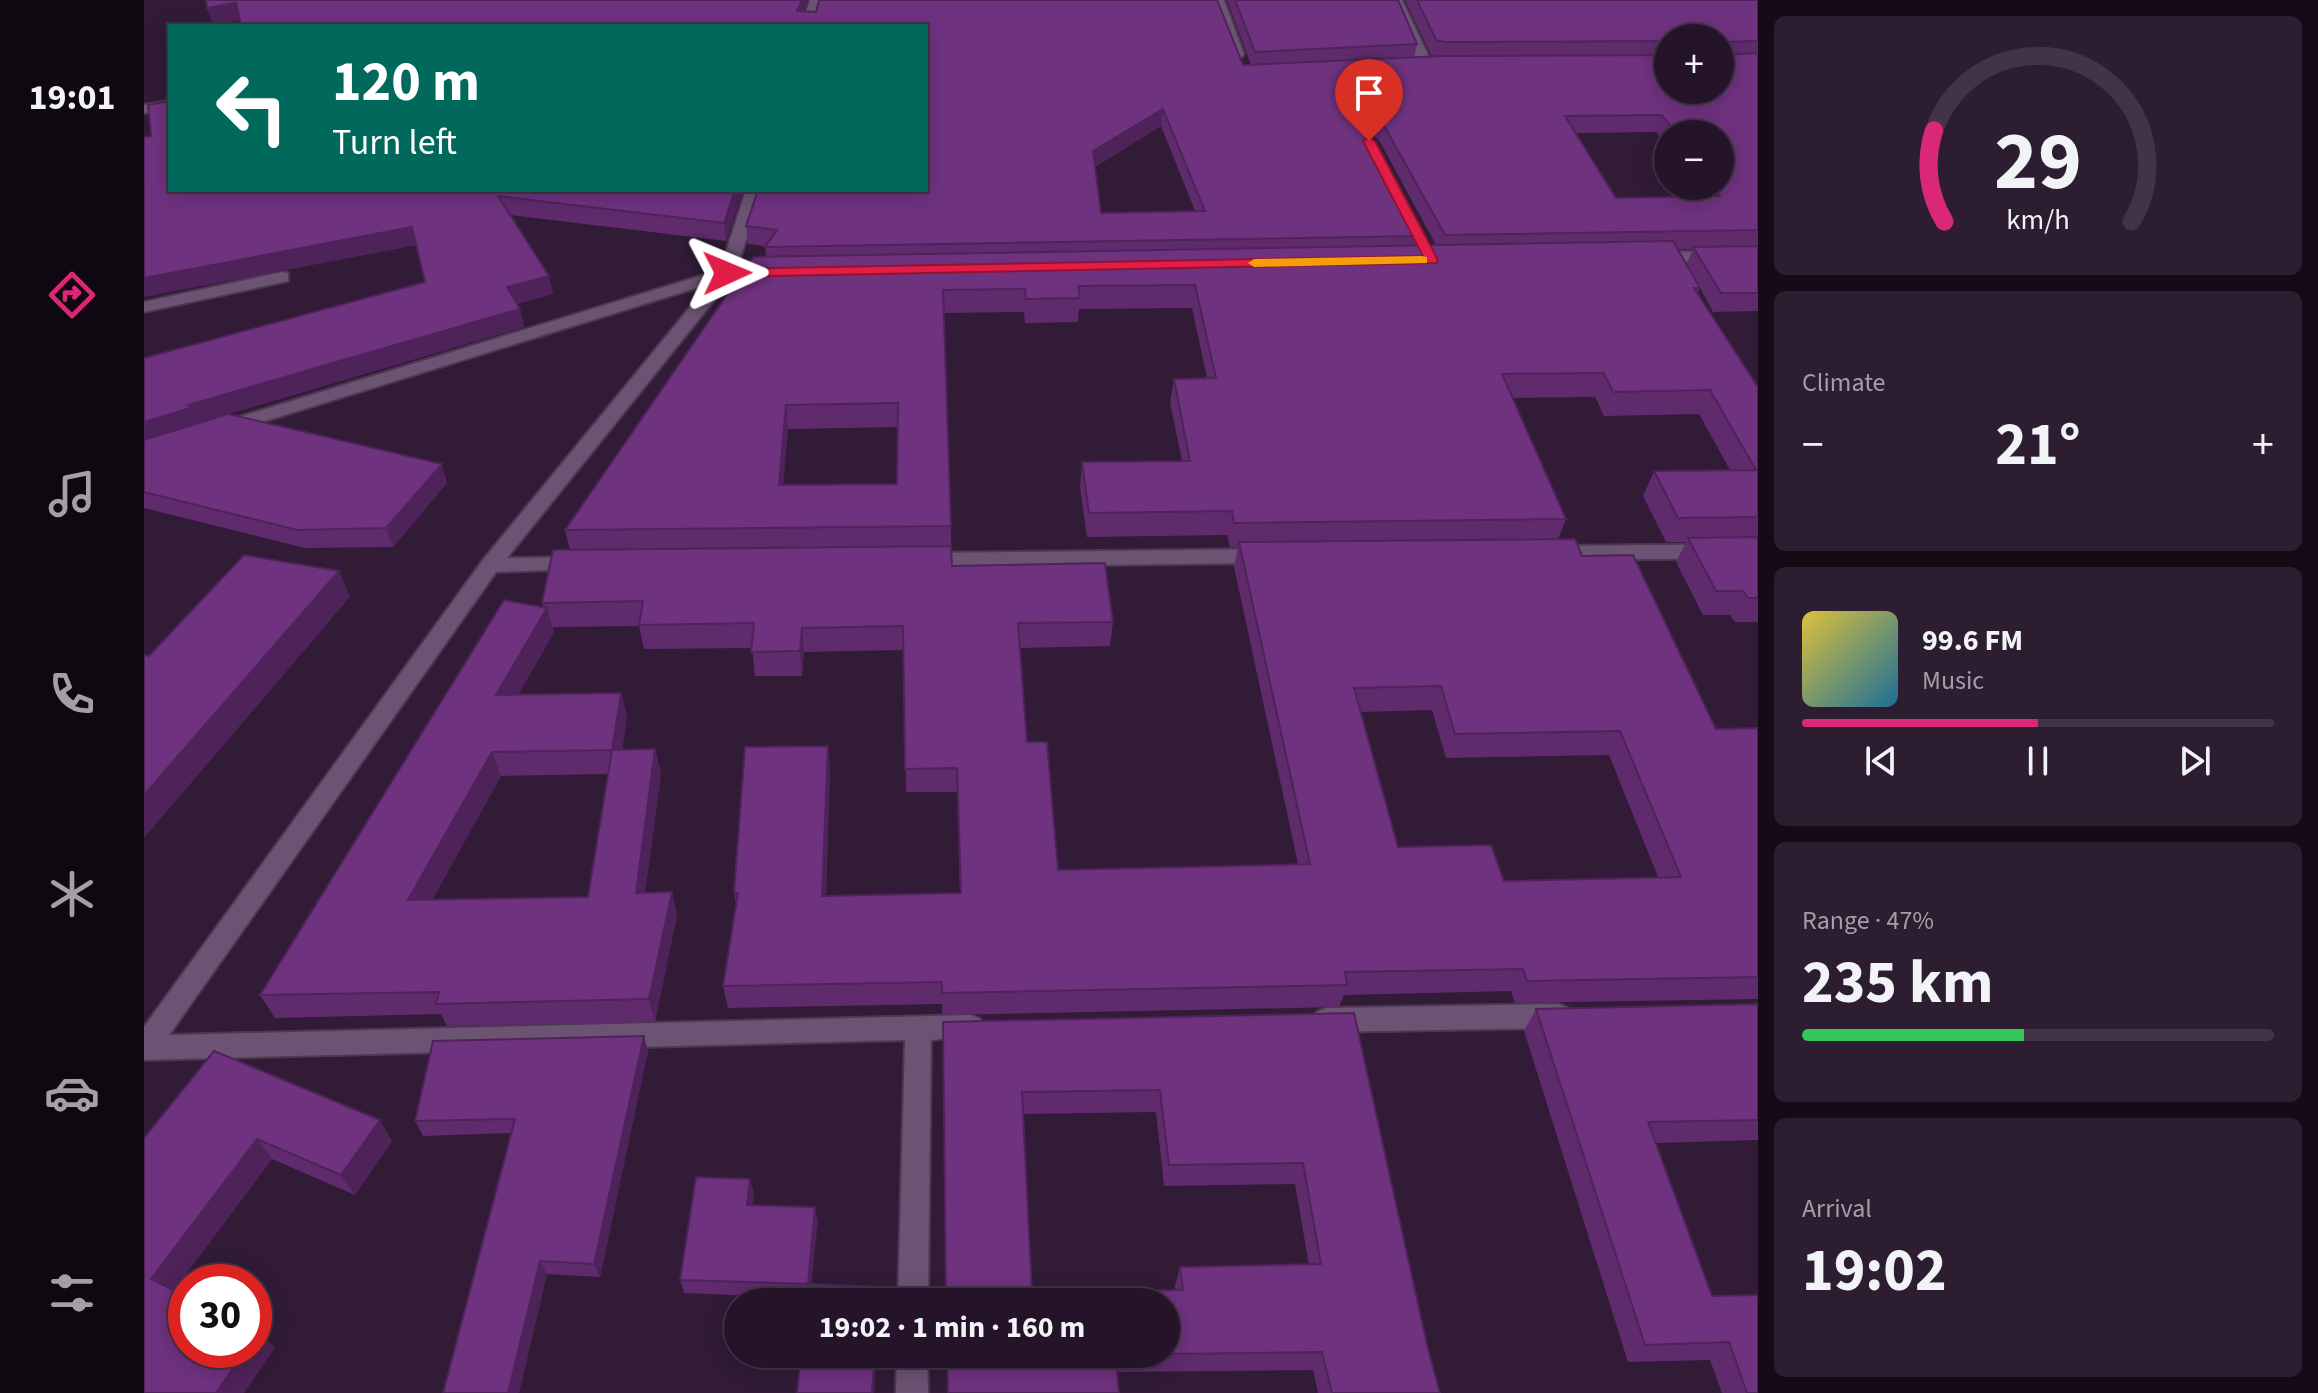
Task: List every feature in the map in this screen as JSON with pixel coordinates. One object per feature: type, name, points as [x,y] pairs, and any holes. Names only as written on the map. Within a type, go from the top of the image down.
[{"type":"street","points":[[809,24],[816,0]]},
{"type":"street","points":[[1218,0],[1241,64]]},
{"type":"street","points":[[1396,0],[1424,62],[1438,66]]},
{"type":"street","points":[[1405,71],[1438,66],[1461,67]]},
{"type":"street","points":[[144,109],[168,105]]},
{"type":"street","points":[[144,1047],[490,565],[727,273],[753,192]]},
{"type":"street","points":[[1638,257],[1674,263],[1758,256]]},
{"type":"street","points":[[204,433],[727,273],[789,272]]},
{"type":"street","points":[[144,307],[282,277]]},
{"type":"street","points":[[1536,553],[1758,551]]},
{"type":"street","points":[[902,560],[1283,556]]},
{"type":"street","points":[[490,565],[601,564]]},
{"type":"street","points":[[1298,1021],[1584,1015]]},
{"type":"street","points":[[144,1047],[997,1027]]},
{"type":"street","points":[[913,1288],[918,1028]]},
{"type":"street","points":[[912,1368],[912,1393]]},
{"type":"building","points":[[206,0],[802,0],[797,11],[816,12],[819,0],[1217,0],[1243,65],[1442,56],[1654,55],[1654,104],[1734,104],[1734,54],[1758,53],[1758,230],[1445,235],[1382,122],[1374,117],[1363,125],[1422,236],[765,247],[777,230],[746,226],[757,192],[928,192],[928,24],[241,24],[236,3],[207,8]],"holes":[[[1163,109],[1205,211],[1101,213],[1093,151]]]},
{"type":"building","points":[[1235,0],[1398,0],[1417,44],[1255,52]]},
{"type":"building","points":[[1417,0],[1758,0],[1758,41],[1734,42],[1734,24],[1654,24],[1654,41],[1444,42],[1436,40]]},
{"type":"building","points":[[168,101],[168,192],[734,192],[724,223],[498,196],[549,276],[507,287],[520,309],[188,405],[194,407],[144,422],[144,358],[425,282],[412,227],[144,278],[144,137],[151,136],[148,105]]},
{"type":"building","points":[[1673,241],[1700,288],[1694,288],[1758,387],[1758,517],[1678,518],[1654,471],[1756,470],[1710,390],[1613,392],[1604,373],[1502,374],[1566,519],[1234,523],[1232,511],[1089,513],[1082,462],[1190,461],[1174,379],[1216,378],[1195,285],[1078,286],[1080,298],[1026,299],[1025,289],[943,290],[951,526],[565,530],[753,257]],"holes":[[[898,403],[897,484],[779,485],[786,405]]]},
{"type":"building","points":[[1758,246],[1758,293],[1721,293],[1693,247]]},
{"type":"building","points":[[228,414],[442,464],[386,528],[297,530],[144,492],[144,440]]},
{"type":"building","points":[[1758,537],[1758,598],[1748,598],[1743,591],[1716,591],[1688,538]]},
{"type":"building","points":[[1575,539],[1582,556],[1633,555],[1716,729],[1758,728],[1758,977],[1527,981],[1523,969],[1345,972],[1347,985],[942,993],[942,982],[723,986],[738,893],[734,892],[745,747],[828,746],[822,896],[961,893],[957,768],[905,769],[903,626],[802,628],[800,651],[751,652],[754,623],[639,625],[643,601],[542,603],[553,550],[951,546],[952,566],[1105,563],[1113,622],[1018,623],[1027,742],[1047,742],[1058,870],[1310,864],[1239,542]],"holes":[[[1441,686],[1455,734],[1620,731],[1681,877],[1504,881],[1491,845],[1398,847],[1354,688]]]},
{"type":"building","points":[[244,555],[339,571],[144,795],[144,655],[149,656]]},
{"type":"building","points":[[504,600],[547,608],[496,695],[621,693],[612,750],[655,749],[636,893],[672,892],[649,999],[436,1004],[439,992],[260,995]],"holes":[[[612,750],[588,897],[408,900],[492,752]]]},
{"type":"building","points":[[1758,1004],[1758,1120],[1648,1122],[1712,1296],[1758,1295],[1758,1393],[1747,1393],[1729,1342],[1645,1345],[1536,1009]]},
{"type":"building","points":[[1354,1013],[1440,1393],[1332,1393],[1322,1352],[1180,1354],[1180,1290],[1183,1290],[1180,1267],[1321,1264],[1303,1163],[1169,1165],[1160,1090],[1022,1092],[1032,1288],[946,1288],[943,1022]]},
{"type":"building","points":[[644,1036],[594,1264],[540,1261],[508,1393],[443,1393],[515,1119],[415,1121],[433,1041]]},
{"type":"building","points":[[214,1051],[380,1120],[341,1175],[257,1139],[151,1279],[168,1287],[168,1368],[233,1368],[216,1393],[144,1393],[144,1138]]},
{"type":"building","points":[[696,1177],[750,1179],[747,1205],[815,1207],[808,1284],[680,1280]]},
{"type":"building","points":[[808,1284],[879,1287],[879,1288],[808,1288]]},
{"type":"building","points":[[800,1368],[874,1368],[872,1393],[797,1393]]},
{"type":"building","points":[[947,1368],[1116,1368],[1119,1393],[948,1393]]},
{"type":"slow traffic","points":[[1254,263],[1422,260]]},
{"type":"route","points":[[727,273],[1432,260],[1369,141]]}]
